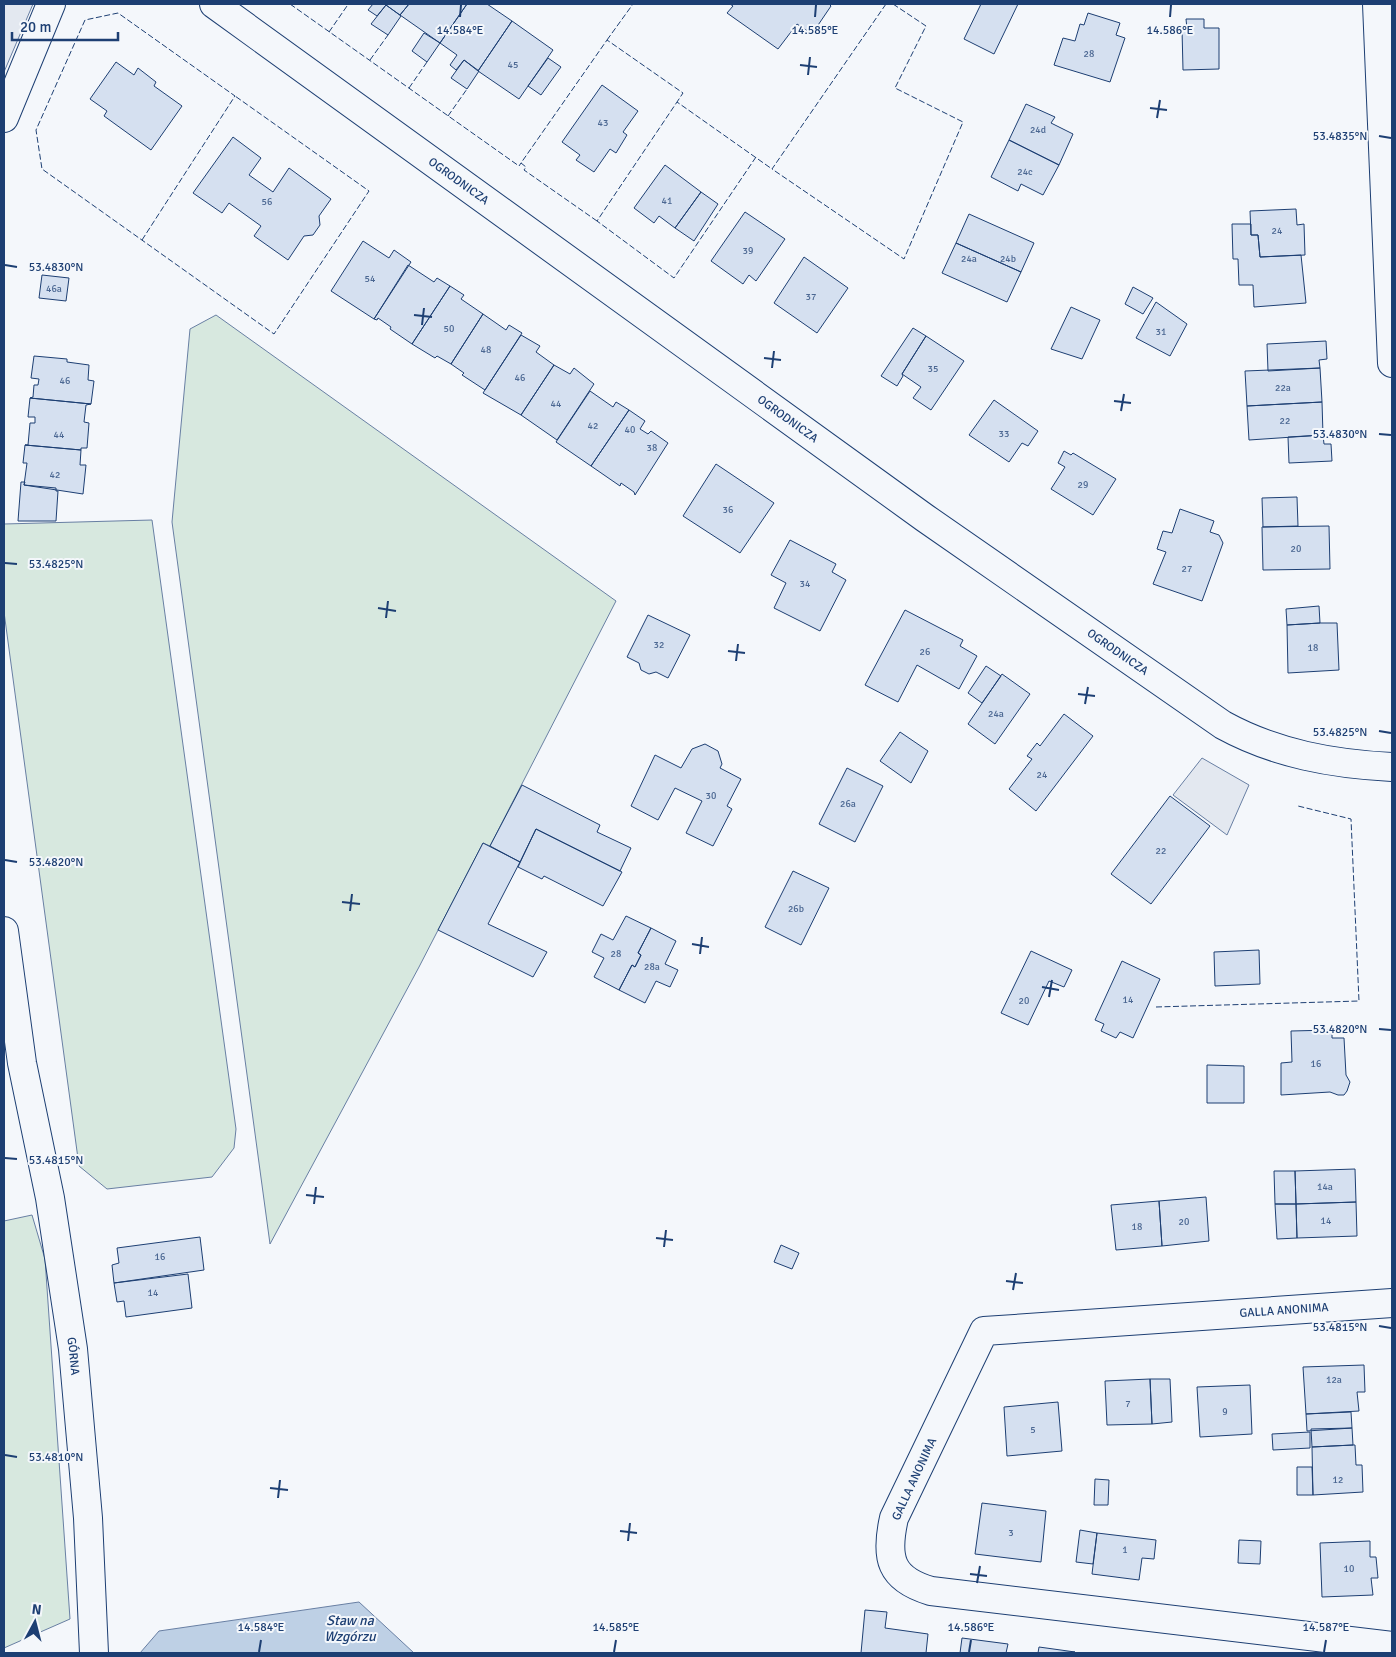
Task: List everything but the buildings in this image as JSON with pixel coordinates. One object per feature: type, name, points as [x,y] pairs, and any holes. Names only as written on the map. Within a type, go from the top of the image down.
[{"type":"street","points":[[4,118],[51,4]]},
{"type":"street","name":"OGRODNICZA","points":[[214,4],[925,518],[1223,725],[1247,738],[1296,754],[1356,765],[1392,766]]},
{"type":"street","points":[[1377,4],[1392,363]]},
{"type":"street","name":"GÓRNA","points":[[4,931],[13,1064],[50,1198],[72,1349],[88,1518],[94,1653]]},
{"type":"street","name":"GALLA ANONIMA","points":[[1392,1303],[984,1331],[894,1518],[890,1536],[891,1559],[900,1576],[912,1585],[931,1591],[1392,1646]]},
{"type":"shaded area","points":[[4,4],[33,4],[4,72]]},
{"type":"shaded area","points":[[216,315],[616,601],[490,846],[483,843],[419,967],[270,1244],[172,522],[190,329]]},
{"type":"shaded area","points":[[152,520],[236,1129],[234,1148],[212,1177],[107,1189],[79,1166],[4,612],[4,524]]},
{"type":"shaded area","points":[[1202,758],[1249,785],[1227,835],[1173,795]]},
{"type":"shaded area","points":[[32,1215],[45,1259],[70,1619],[4,1648],[4,1221]]},
{"type":"water","name":"Staw na Wzgórzu","points":[[359,1602],[414,1653],[140,1653],[159,1631]]},
{"type":"fence","points":[[290,4],[519,166],[521,163]]},
{"type":"fence","points":[[607,40],[633,4]]},
{"type":"fence","points":[[886,4],[772,169],[904,259],[963,122],[895,88],[926,26],[893,4]]},
{"type":"fence","points":[[329,32],[347,6]]},
{"type":"fence","points":[[142,240],[235,96],[118,13],[85,20],[36,130],[42,169],[274,334],[369,191],[235,96]]},
{"type":"fence","points":[[370,60],[388,35]]},
{"type":"fence","points":[[597,221],[524,170],[526,167],[521,163],[607,40],[683,93],[677,102]]},
{"type":"fence","points":[[409,88],[427,62]]},
{"type":"fence","points":[[448,116],[467,89]]},
{"type":"fence","points":[[756,157],[674,278],[597,221],[677,102],[772,169]]},
{"type":"fence","points":[[1156,1007],[1359,1001],[1351,819],[1298,806]]}]
